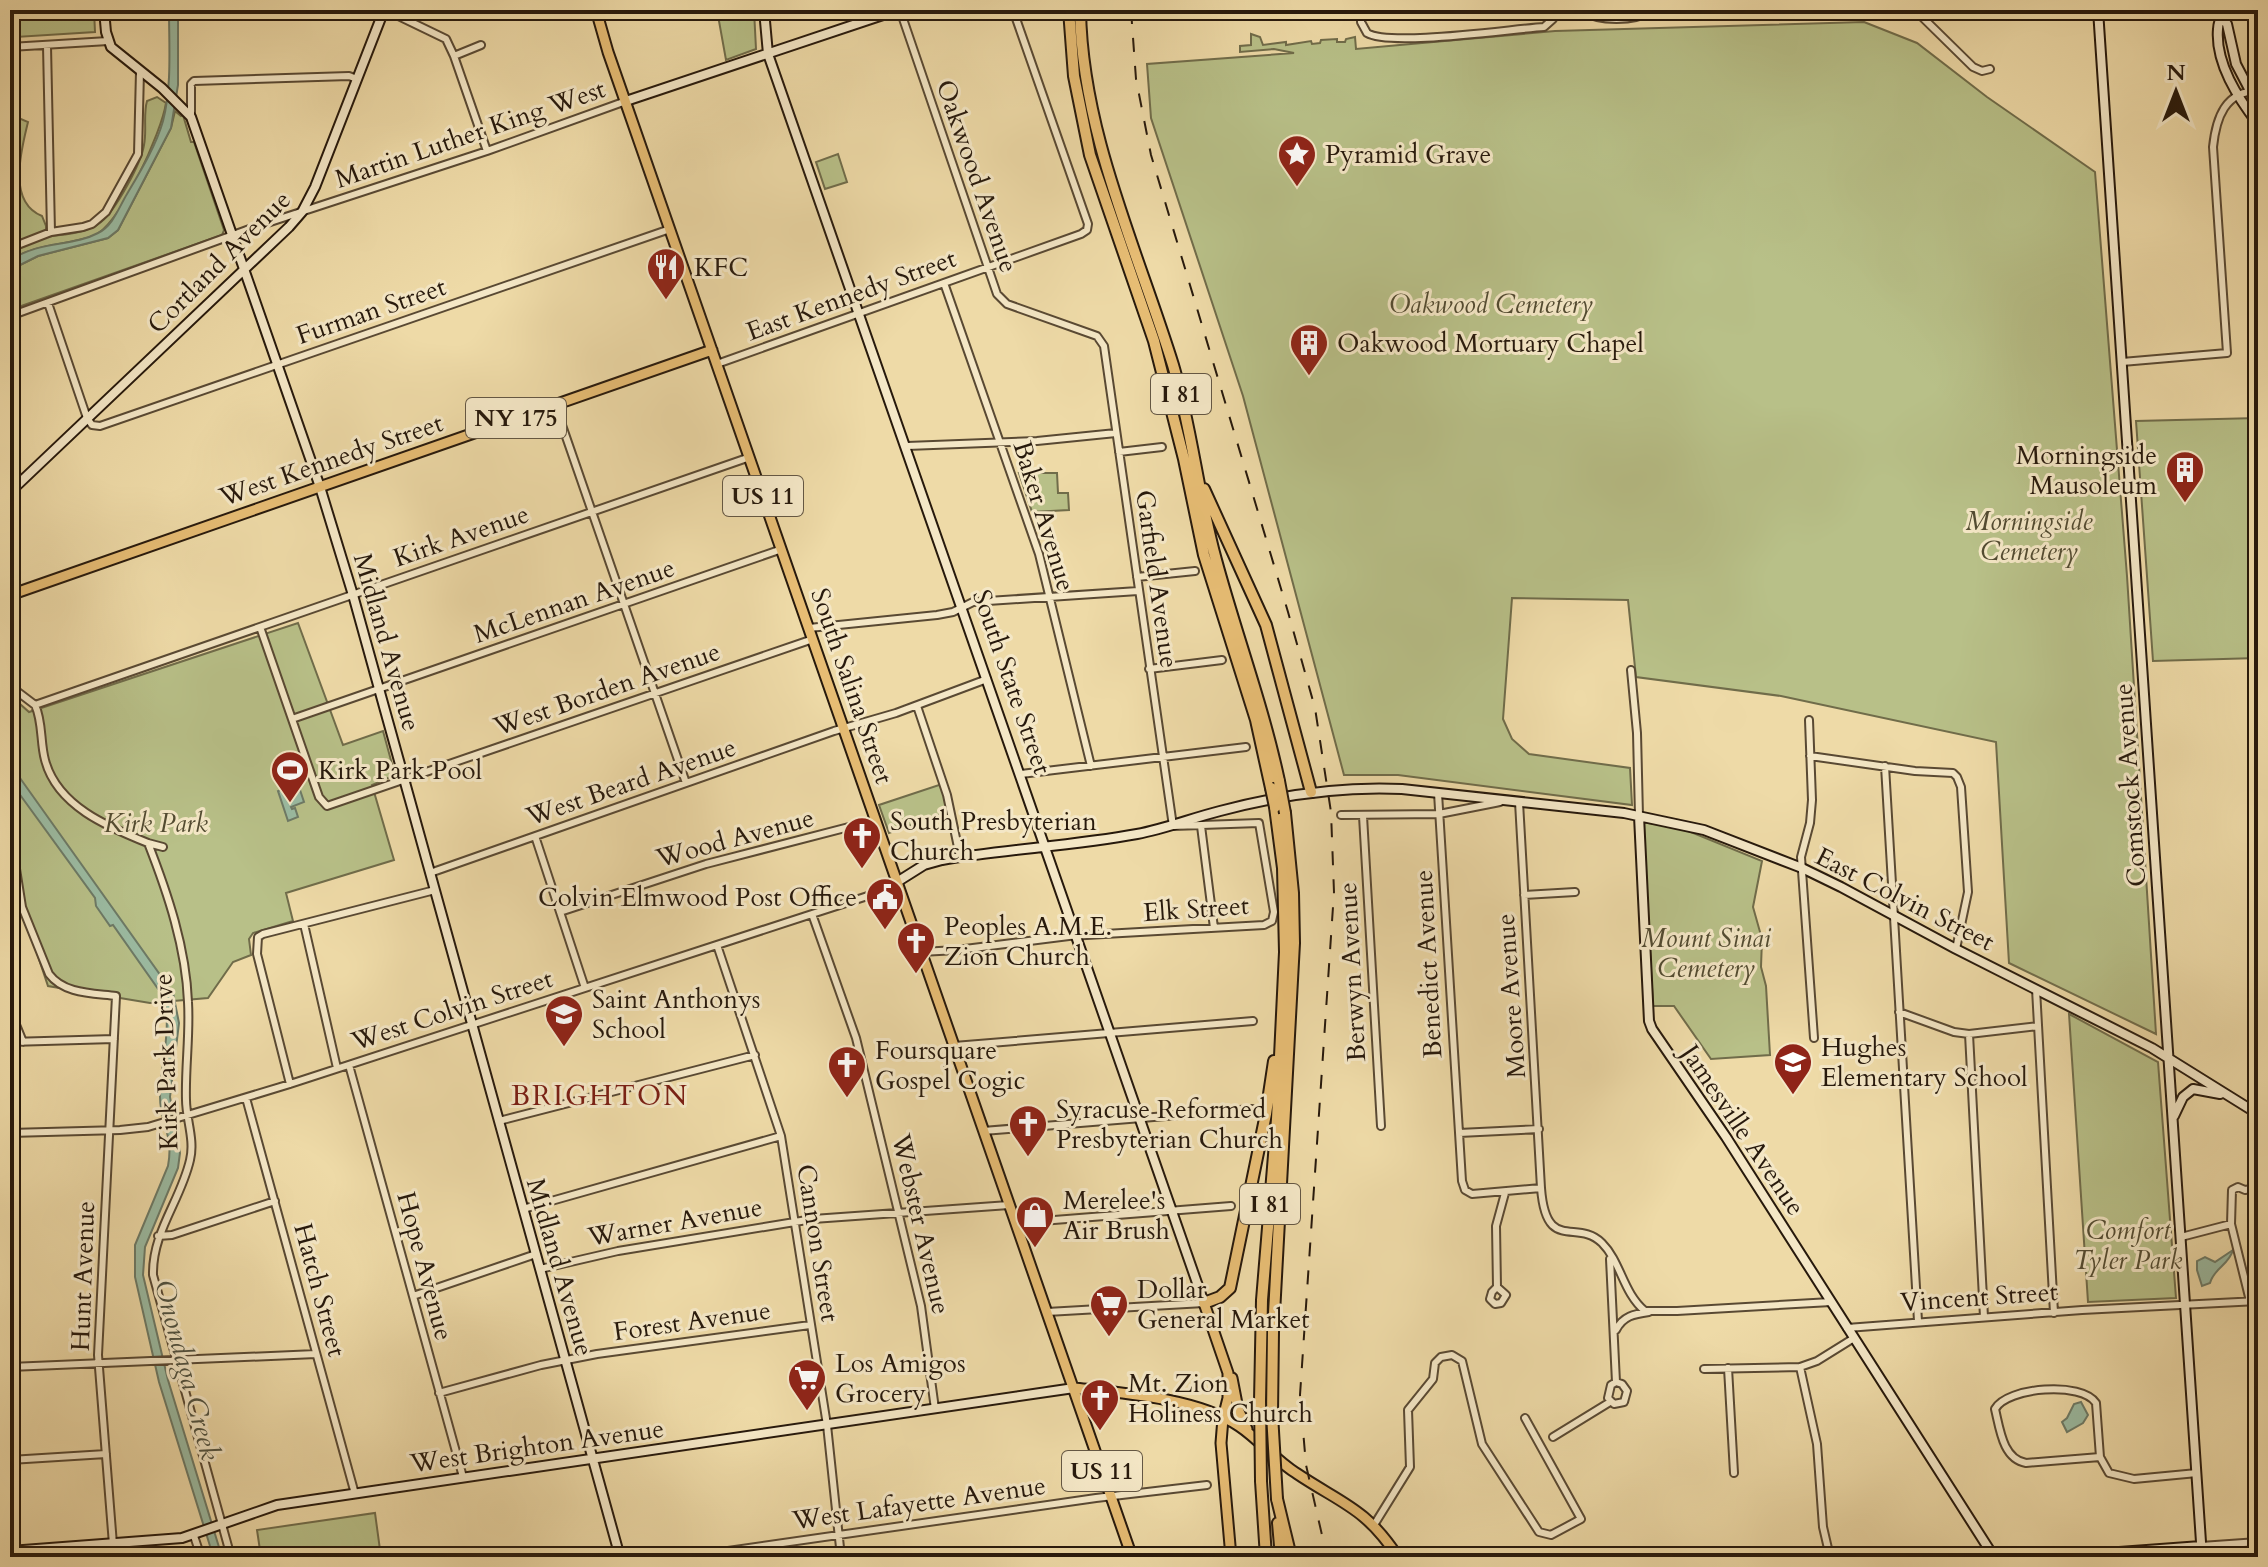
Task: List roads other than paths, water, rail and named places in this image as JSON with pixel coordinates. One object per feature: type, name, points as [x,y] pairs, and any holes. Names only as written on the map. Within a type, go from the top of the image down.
[{"type":"highway","name":"I 81","points":[[1069,10],[1074,76],[1090,155],[1158,355],[1204,555],[1275,784]]},
{"type":"highway","name":"I 81","points":[[1080,10],[1084,72],[1100,147],[1180,389],[1215,558],[1271,742],[1292,881],[1294,943],[1273,1332],[1272,1414],[1281,1557]]},
{"type":"highway","points":[[1198,477],[1220,518],[1266,625],[1311,792]]},
{"type":"highway","name":"I 81","points":[[1266,1557],[1260,1401],[1262,1300],[1277,1119],[1286,919],[1280,810]]},
{"type":"highway","points":[[1204,1303],[1224,1294],[1230,1288],[1233,1277],[1266,1114],[1282,1008]]},
{"type":"highway","points":[[1277,1499],[1291,1557]]},
{"type":"main road","name":"South Salina Street","points":[[596,10],[1132,1557]]},
{"type":"main road","name":"West Kennedy Street","points":[[10,595],[712,350]]},
{"type":"main road","name":"South State Street","points":[[1204,1303],[1226,1364],[1229,1385],[1221,1443],[1231,1557]]},
{"type":"main road","points":[[1226,1364],[1235,1385],[1238,1409],[1249,1433]]},
{"type":"main road","points":[[1074,1388],[1157,1397],[1237,1424],[1295,1473],[1356,1508],[1374,1525],[1398,1557]]},
{"type":"main road","points":[[1221,1443],[1237,1424]]},
{"type":"street","points":[[10,24],[10,47],[108,41],[104,11],[137,10]]},
{"type":"street","points":[[385,10],[441,35],[450,45],[487,151]]},
{"type":"street","name":"Cortland Avenue","points":[[10,492],[245,271],[302,212],[315,187],[385,10]]},
{"type":"street","name":"South State Street","points":[[764,10],[768,54],[1204,1303]]},
{"type":"street","points":[[626,101],[899,10]]},
{"type":"street","name":"Oakwood Avenue","points":[[899,10],[997,294],[1007,304],[1100,338]]},
{"type":"street","name":"East Kennedy Street","points":[[717,364],[1081,234],[1088,228],[1013,10]]},
{"type":"street","points":[[1151,12],[1176,16],[1252,10]]},
{"type":"street","points":[[1361,10],[1363,28],[1378,38],[1446,37],[1544,27],[1553,19],[1555,10]]},
{"type":"street","points":[[1580,10],[1607,18],[1638,17],[1653,10]]},
{"type":"street","points":[[1915,10],[1973,67],[1982,71],[1990,69]]},
{"type":"street","name":"Comstock Avenue","points":[[2098,10],[2202,1557]]},
{"type":"street","points":[[2222,14],[2236,64],[2253,91],[2258,106]]},
{"type":"street","points":[[2222,14],[2217,27],[2220,51],[2237,95],[2258,124]]},
{"type":"street","name":"Midland Avenue","points":[[108,41],[191,117],[320,487],[380,690],[620,1557]]},
{"type":"street","points":[[454,56],[481,45]]},
{"type":"street","points":[[47,46],[51,232]]},
{"type":"street","points":[[10,248],[51,232],[83,227],[106,212],[138,154],[140,71]]},
{"type":"street","points":[[191,117],[191,84],[194,81],[349,76],[357,79]]},
{"type":"street","points":[[2122,362],[2227,353],[2213,147],[2217,124],[2227,101],[2253,91]]},
{"type":"street","name":"Martin Luther King West","points":[[10,316],[626,101]]},
{"type":"street","name":"Furman Street","points":[[87,418],[92,425],[107,424],[670,229]]},
{"type":"street","name":"Baker Avenue","points":[[944,283],[1028,518],[1091,766]]},
{"type":"street","points":[[48,303],[87,418]]},
{"type":"street","name":"Garfield Avenue","points":[[1100,338],[1107,360],[1173,826]]},
{"type":"street","points":[[555,405],[686,783]]},
{"type":"street","points":[[907,446],[1116,433]]},
{"type":"street","points":[[1119,452],[1162,447]]},
{"type":"street","name":"Kirk Avenue","points":[[35,705],[750,457]]},
{"type":"street","points":[[10,468],[22,481]]},
{"type":"street","name":"McLennan Avenue","points":[[292,719],[782,549]]},
{"type":"street","points":[[1137,577],[1195,571]]},
{"type":"street","points":[[809,628],[937,615],[953,612],[973,602],[1138,591]]},
{"type":"street","points":[[260,627],[292,719]]},
{"type":"street","name":"West Borden Avenue","points":[[292,719],[319,797],[324,805],[332,806],[813,639]]},
{"type":"street","points":[[1149,669],[1222,660]]},
{"type":"street","name":"Jamesville Avenue","points":[[1631,670],[1637,733],[1649,1021],[1652,1029],[1726,1137],[1994,1557]]},
{"type":"street","name":"West Beard Avenue","points":[[430,873],[844,728],[917,706],[987,679]]},
{"type":"street","points":[[10,686],[35,705],[45,761],[59,789],[87,814],[163,847]]},
{"type":"street","points":[[917,706],[947,795],[960,857]]},
{"type":"street","points":[[1809,720],[1812,800],[1801,857],[1814,1038]]},
{"type":"street","points":[[1021,774],[1246,747]]},
{"type":"street","points":[[1810,756],[1915,771],[1953,773],[1957,777],[1961,787],[1968,892],[1956,949]]},
{"type":"street","points":[[1885,766],[1918,1321]]},
{"type":"street","name":"East Colvin Street","points":[[897,882],[924,865],[960,857],[1136,835],[1217,812],[1311,792],[1364,787],[1639,816],[1704,830],[1802,868],[2168,1058],[2258,1114]]},
{"type":"street","name":"Benedict Avenue","points":[[1438,793],[1462,1181],[1465,1190],[1472,1194],[1505,1193]]},
{"type":"street","name":"East Colvin Street","points":[[1341,815],[1439,814],[1476,809],[1505,800]]},
{"type":"street","name":"Moore Avenue","points":[[1519,802],[1542,1207],[1554,1226],[1595,1238],[1604,1245],[1610,1256]]},
{"type":"street","points":[[1217,812],[1219,824]]},
{"type":"street","name":"Berwyn Avenue","points":[[1363,816],[1381,1126]]},
{"type":"street","name":"Wood Avenue","points":[[560,912],[706,864],[876,820]]},
{"type":"street","name":"East Colvin Street","points":[[1173,826],[1259,823],[1274,912]]},
{"type":"street","points":[[1201,826],[1214,928]]},
{"type":"street","points":[[535,836],[585,988]]},
{"type":"street","name":"Hunt Avenue","points":[[10,842],[22,907],[49,974],[65,988],[116,996],[99,1363],[114,1557]]},
{"type":"street","name":"Kirk Park Drive","points":[[148,843],[171,908],[188,995],[187,1115],[191,1140],[190,1159],[158,1236],[153,1255],[153,1275],[172,1360],[231,1557]]},
{"type":"street","name":"West Colvin Street","points":[[10,1133],[148,1127],[290,1084],[880,892],[897,882]]},
{"type":"street","points":[[290,1084],[257,954],[258,937],[435,890]]},
{"type":"street","points":[[1524,895],[1575,892]]},
{"type":"street","name":"Elk Street","points":[[921,952],[1077,936],[1264,925],[1272,921],[1274,912]]},
{"type":"street","name":"Webster Avenue","points":[[812,914],[856,1038],[924,1323],[935,1409]]},
{"type":"street","points":[[304,924],[337,1068]]},
{"type":"street","name":"Cannon Street","points":[[717,945],[781,1136],[827,1425],[841,1557]]},
{"type":"street","points":[[2036,989],[2054,1313]]},
{"type":"street","points":[[10,1010],[23,1042]]},
{"type":"street","points":[[1899,1012],[1954,1032],[1969,1034],[2038,1026]]},
{"type":"street","points":[[954,1046],[1253,1021]]},
{"type":"street","points":[[1969,1034],[1984,1317]]},
{"type":"street","points":[[10,1042],[114,1039]]},
{"type":"street","points":[[499,1121],[755,1055]]},
{"type":"street","name":"Hope Avenue","points":[[349,1065],[463,1477]]},
{"type":"street","points":[[2172,1121],[2183,1097],[2193,1089],[2230,1097]]},
{"type":"street","name":"Hatch Street","points":[[246,1098],[355,1494]]},
{"type":"street","points":[[983,1131],[1252,1109]]},
{"type":"street","points":[[1459,1133],[1539,1129]]},
{"type":"street","points":[[523,1209],[781,1136]]},
{"type":"street","points":[[1497,1287],[1496,1226],[1505,1193],[1541,1188]]},
{"type":"street","points":[[2250,1301],[2231,1224],[2234,1188],[2258,1188]]},
{"type":"street","points":[[158,1236],[172,1235],[275,1201]]},
{"type":"street","name":"Warner Avenue","points":[[540,1269],[618,1251],[794,1222],[1009,1205]]},
{"type":"street","points":[[1016,1223],[1231,1206]]},
{"type":"street","points":[[2181,1237],[2231,1224]]},
{"type":"street","points":[[413,1296],[536,1254]]},
{"type":"street","points":[[1610,1256],[1629,1293],[1639,1306],[1649,1312]]},
{"type":"street","points":[[1610,1256],[1616,1382],[1608,1391],[1610,1402]]},
{"type":"street","name":"Vincent Street","points":[[1847,1328],[2258,1301]]},
{"type":"street","points":[[1615,1332],[1627,1317],[1649,1312],[1831,1302]]},
{"type":"street","points":[[1047,1312],[1204,1303]]},
{"type":"street","name":"Forest Avenue","points":[[439,1393],[565,1360],[810,1325]]},
{"type":"street","points":[[1704,1369],[1800,1367],[1817,1361],[1854,1338]]},
{"type":"street","points":[[10,1367],[316,1354]]},
{"type":"street","points":[[1374,1525],[1410,1467],[1408,1410],[1433,1379],[1435,1363],[1441,1357],[1452,1355],[1462,1361],[1482,1444],[1539,1532],[1551,1535],[1581,1519],[1525,1418]]},
{"type":"street","points":[[1800,1367],[1817,1444],[1823,1527],[1830,1557]]},
{"type":"street","points":[[1728,1368],[1734,1473]]},
{"type":"street","points":[[1553,1437],[1610,1402],[1619,1405],[1627,1397],[1627,1391],[1616,1382]]},
{"type":"street","name":"West Brighton Avenue","points":[[10,1551],[198,1534],[277,1505],[1074,1388]]},
{"type":"street","points":[[2100,1457],[2026,1463],[2015,1461],[2008,1453],[1995,1409],[2005,1398],[2025,1393],[2069,1390],[2086,1393],[2096,1403],[2100,1457],[2109,1473],[2134,1479],[2197,1473]]},
{"type":"street","points":[[10,1460],[106,1454]]},
{"type":"street","name":"West Lafayette Avenue","points":[[686,1557],[1207,1485]]},
{"type":"street","points":[[198,1534],[201,1557]]},
{"type":"street","points":[[2051,1557],[2258,1542]]},
{"type":"railway","points":[[1131,10],[1136,79],[1151,155],[1315,708],[1331,812],[1334,892],[1300,1395],[1306,1465],[1327,1557]]},
{"type":"place","name":"Pyramid Grave","points":[[1297,188]]},
{"type":"place","name":"KFC","points":[[666,301]]},
{"type":"place","name":"Oakwood Mortuary Chapel","points":[[1309,377]]},
{"type":"place","name":"Morningside Mausoleum","points":[[2185,504]]},
{"type":"place","name":"Kirk Park Pool","points":[[290,804]]},
{"type":"place","name":"South Presbyterian Church","points":[[862,870]]},
{"type":"place","name":"Colvin Elmwood Post Office","points":[[885,931]]},
{"type":"place","name":"Peoples A.M.E. Zion Church","points":[[916,975]]},
{"type":"place","name":"Saint Anthonys School","points":[[564,1048]]},
{"type":"place","name":"Hughes Elementary School","points":[[1793,1096]]},
{"type":"place","name":"Foursquare Gospel Cogic","points":[[847,1099]]},
{"type":"place","name":"Syracuse Reformed Presbyterian Church","points":[[1028,1158]]},
{"type":"place","name":"Merelee's Air Brush","points":[[1035,1249]]},
{"type":"place","name":"Dollar General Market","points":[[1109,1338]]},
{"type":"place","name":"Los Amigos Grocery","points":[[807,1412]]},
{"type":"place","name":"Mt. Zion Holiness Church","points":[[1100,1432]]},
{"type":"district","name":"BRIGHTON","points":[[600,1096]]},
{"type":"park label","name":"Oakwood Cemetery","points":[[1491,304]]},
{"type":"park label","name":"Morningside Cemetery","points":[[2029,536]]},
{"type":"park label","name":"Kirk Park","points":[[156,823]]},
{"type":"park label","name":"Mount Sinai Cemetery","points":[[1706,953]]},
{"type":"park label","name":"Comfort Tyler Park","points":[[2128,1245]]},
{"type":"water label","name":"Onondaga Creek","points":[[187,1370]]}]
